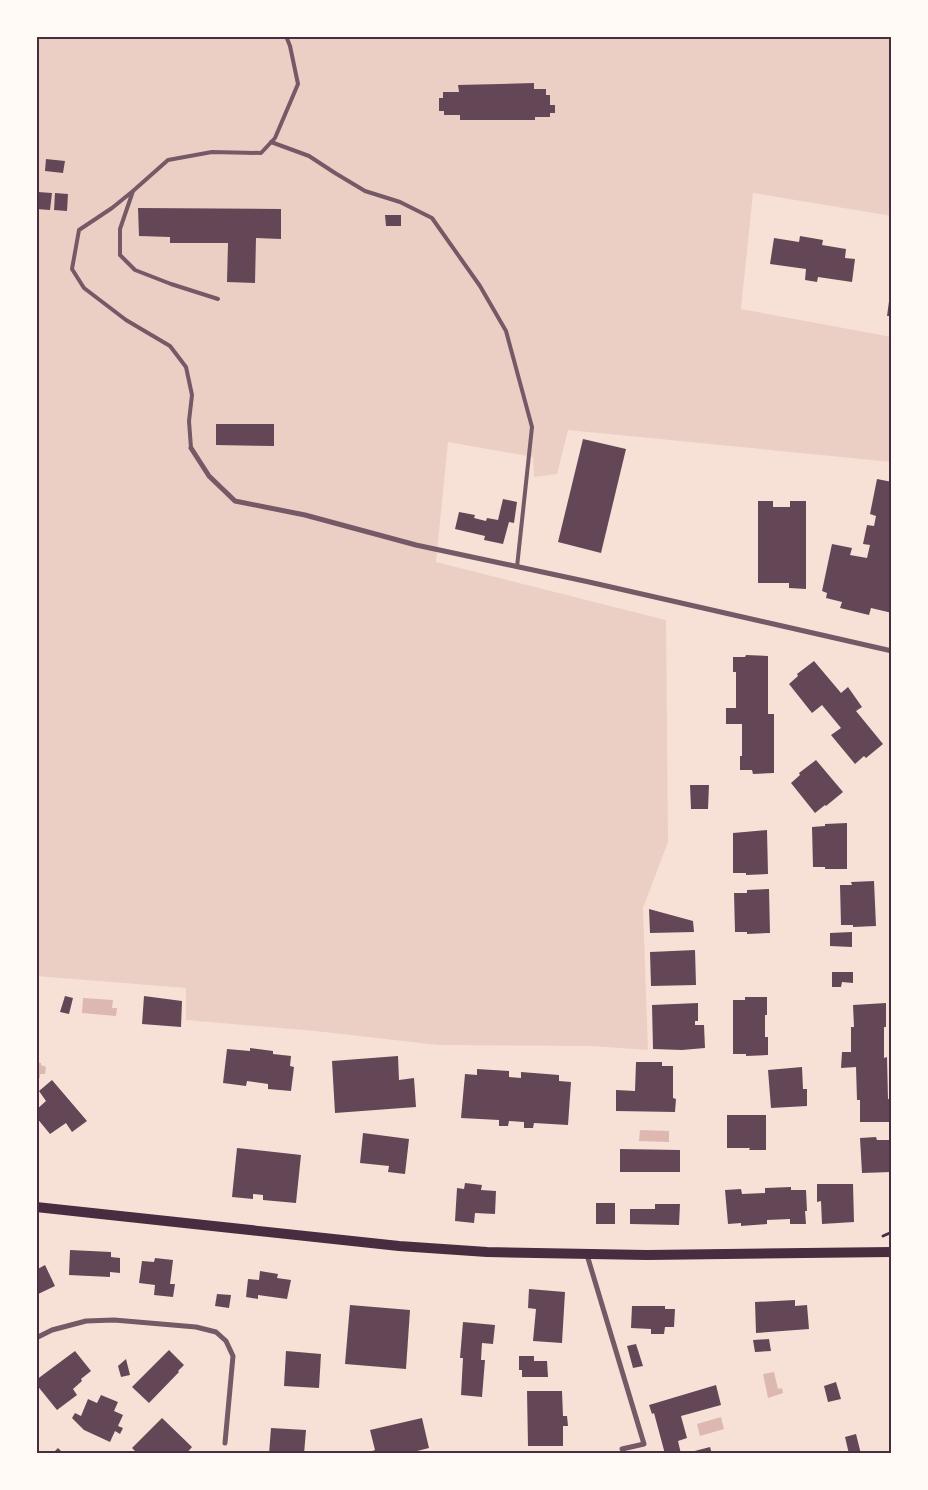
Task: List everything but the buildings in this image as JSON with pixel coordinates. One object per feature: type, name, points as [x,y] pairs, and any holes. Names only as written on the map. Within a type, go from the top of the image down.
[{"type":"main road","points":[[36,1207],[399,1246],[495,1252],[731,1255],[892,1252]]},
{"type":"street","points":[[192,448],[209,476],[235,501],[306,515],[416,545],[518,566],[892,651]]},
{"type":"street","points":[[587,1254],[644,1444],[622,1449]]},
{"type":"street","points":[[36,1338],[52,1330],[86,1321],[114,1320],[196,1327],[216,1332],[226,1341],[233,1356],[224,1442]]},
{"type":"lane","points":[[192,448],[189,421],[192,395],[186,367],[170,346],[126,320],[84,288],[72,269],[79,230],[112,208],[168,160],[212,152],[261,153],[275,138],[298,84],[286,36]]},
{"type":"lane","points":[[271,142],[309,156],[365,191],[400,202],[432,218],[480,286],[506,331],[532,427],[518,566]]},
{"type":"lane","points":[[133,191],[120,229],[120,255],[135,270],[170,284],[218,299]]},
{"type":"shaded area","points":[[36,36],[892,36],[892,216],[753,193],[741,309],[892,337],[892,462],[568,430],[557,474],[534,477],[533,457],[448,442],[436,562],[666,620],[668,842],[643,908],[648,1050],[591,1046],[438,1045],[315,1031],[186,1020],[186,988],[36,976]]},
{"type":"shaded area","points":[[83,998],[113,1000],[112,1008],[117,1008],[116,1016],[82,1013]]},
{"type":"shaded area","points":[[36,1062],[46,1067],[45,1074],[40,1074],[40,1078],[36,1078]]},
{"type":"shaded area","points":[[640,1130],[669,1131],[669,1142],[639,1141]]},
{"type":"shaded area","points":[[774,1372],[778,1389],[782,1388],[783,1393],[768,1398],[763,1374]]},
{"type":"shaded area","points":[[721,1417],[724,1429],[700,1436],[697,1424]]}]
